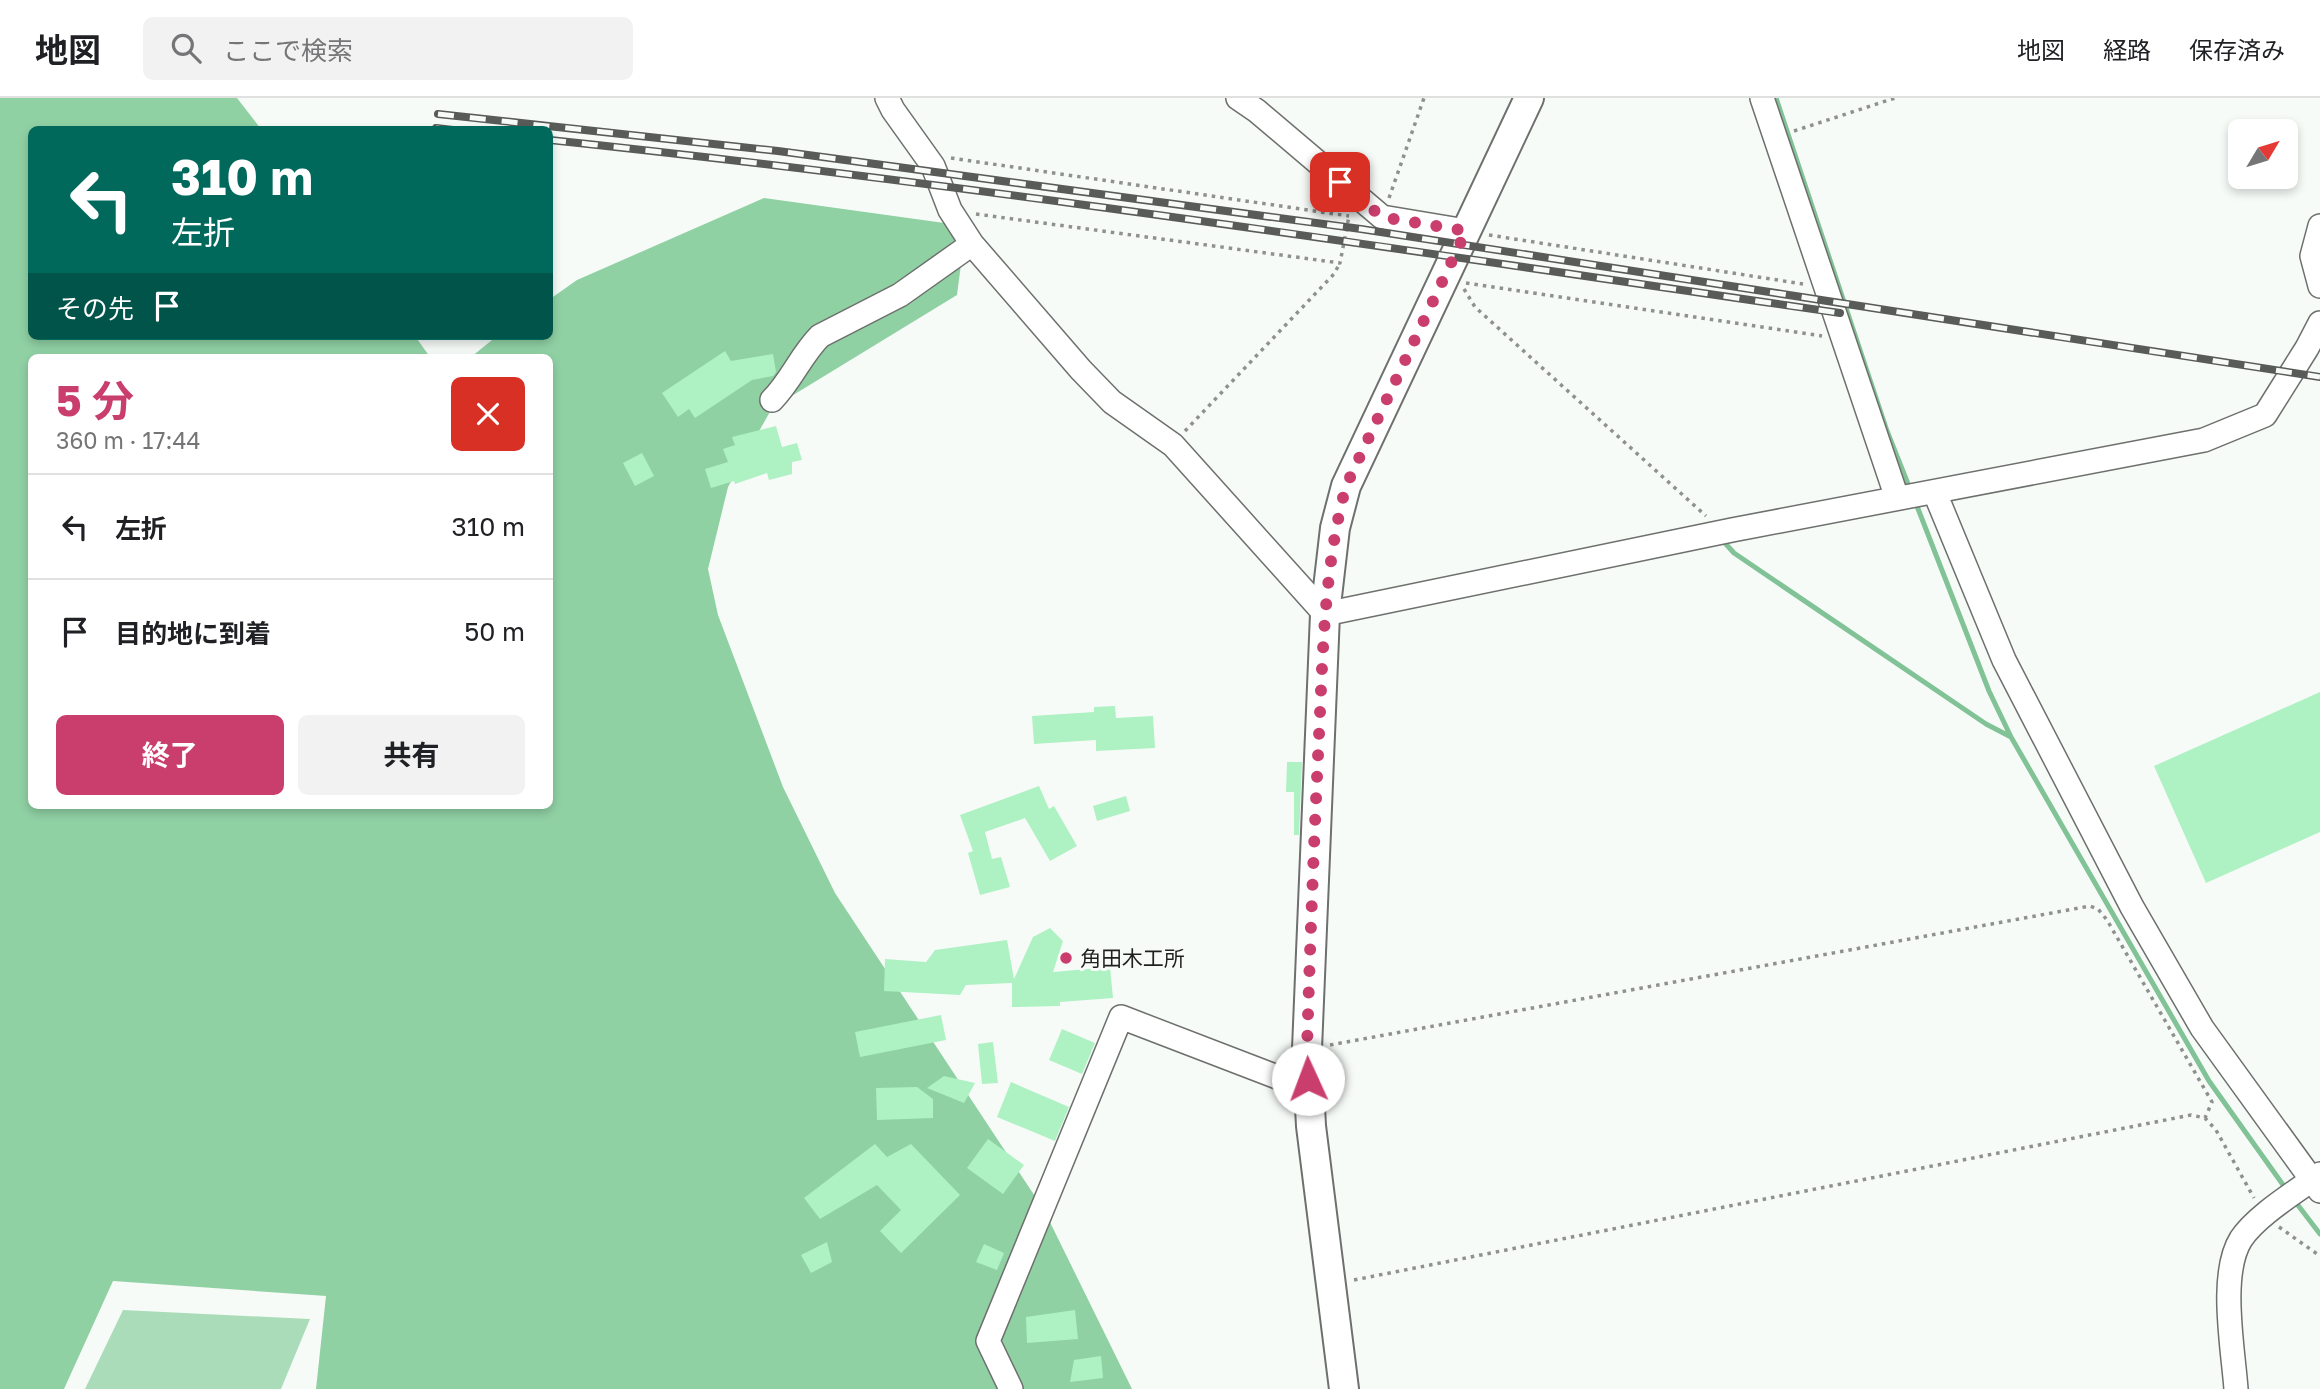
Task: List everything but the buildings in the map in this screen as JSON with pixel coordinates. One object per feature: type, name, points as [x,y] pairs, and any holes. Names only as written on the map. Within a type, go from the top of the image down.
[{"type":"street","points":[[887,98],[933,166],[950,210],[972,244],[1112,402],[1173,444],[1325,614]]},
{"type":"street","points":[[1238,98],[1382,217],[1466,231]]},
{"type":"street","points":[[1344,1389],[1311,1126],[1307,1049],[1325,614],[1335,528],[1346,486],[1528,98]]},
{"type":"street","points":[[1762,98],[1844,340],[1915,496],[2004,660],[2132,907],[2202,1028],[2314,1183],[2264,1216],[2242,1237],[2234,1253],[2228,1278],[2236,1389]]},
{"type":"street","points":[[2320,226],[2312,256],[2320,286]]},
{"type":"street","points":[[772,400],[783,389],[820,336],[901,296],[972,244]]},
{"type":"street","points":[[1325,614],[1732,530],[2204,440],[2265,415],[2320,323]]},
{"type":"street","points":[[1011,1389],[988,1341],[1121,1017],[1285,1080],[1308,1079]]},
{"type":"path","points":[[925,154],[1349,216],[1382,217],[1423,98]]},
{"type":"path","points":[[1797,130],[1895,98]]},
{"type":"path","points":[[950,210],[1340,263]]},
{"type":"path","points":[[1173,444],[1335,274],[1340,263],[1349,216]]},
{"type":"path","points":[[1466,231],[1826,288]]},
{"type":"path","points":[[1732,530],[1703,514],[1475,307],[1459,282],[1844,340]]},
{"type":"path","points":[[1307,1049],[2090,906],[2098,909],[2107,920],[2212,1102],[2205,1118]]},
{"type":"path","points":[[1330,1285],[2191,1115],[2205,1118],[2216,1130],[2264,1216],[2320,1256]]},
{"type":"green space","points":[[0,98],[237,98],[259,126],[28,126],[28,340],[418,340],[428,354],[28,354],[28,809],[553,809],[553,354],[475,354],[492,340],[553,340],[553,297],[577,280],[764,198],[966,226],[957,295],[772,408],[728,487],[708,569],[718,615],[783,787],[835,893],[1044,1210],[1132,1389],[316,1389],[326,1296],[113,1281],[64,1389],[0,1389]]},
{"type":"green space","points":[[123,1310],[310,1319],[281,1389],[85,1389]]},
{"type":"waterway","points":[[1776,98],[1887,431],[1910,489]]},
{"type":"waterway","points":[[1915,501],[1989,691],[2011,737],[2209,1081],[2286,1189]]},
{"type":"waterway","points":[[1724,542],[1734,553],[1986,724],[2011,737]]},
{"type":"waterway","points":[[2294,1200],[2320,1234]]},
{"type":"railway","points":[[438,114],[548,126]]},
{"type":"railway","points":[[553,127],[778,151],[1361,229],[2320,377]]},
{"type":"railway","points":[[553,140],[1034,198],[1840,313]]},
{"type":"place","name":"角田木工所","points":[[1066,958]]},
{"type":"route","points":[[1308,1079],[1325,614],[1335,528],[1346,486],[1466,231],[1382,217],[1340,182]]}]
